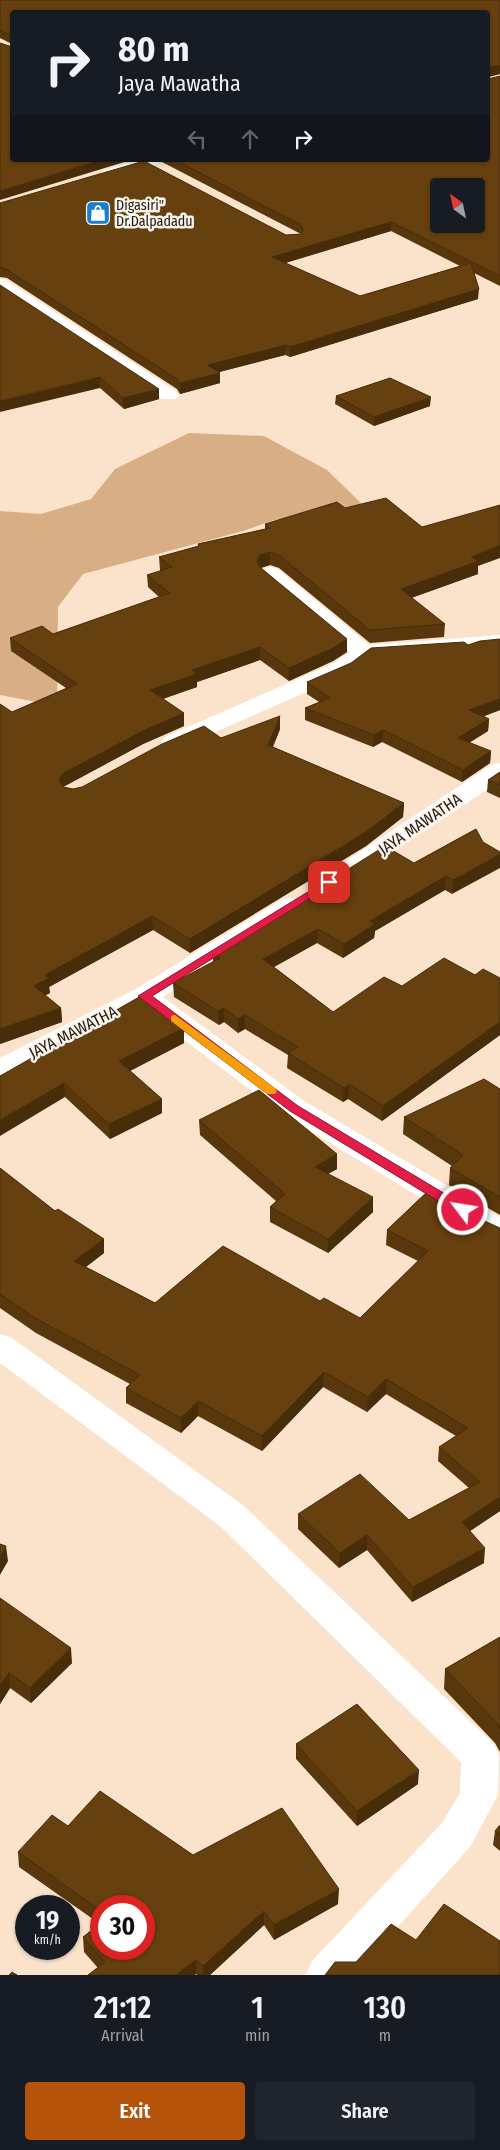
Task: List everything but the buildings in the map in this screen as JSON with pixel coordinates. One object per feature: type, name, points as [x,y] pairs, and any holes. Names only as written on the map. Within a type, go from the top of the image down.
[{"type":"street","points":[[91,180],[153,164]]},
{"type":"street","points":[[0,284],[169,395]]},
{"type":"street","points":[[270,574],[364,652]]},
{"type":"street","points":[[153,751],[342,668],[364,652],[500,642]]},
{"type":"street","name":"JAYA MAWATHA","points":[[338,877],[500,770]]},
{"type":"street","name":"JAYA MAWATHA","points":[[0,1070],[144,996],[312,892]]},
{"type":"street","points":[[144,996],[294,1108],[480,1220],[500,1230]]},
{"type":"street","points":[[0,1346],[232,1516],[480,1756],[479,1795],[456,1835],[327,1975]]},
{"type":"shaded area","points":[[189,433],[264,436],[327,470],[365,507],[337,515],[274,520],[243,531],[83,574],[58,607],[57,706],[0,695],[0,511],[41,514],[91,499],[115,469]]},
{"type":"slow traffic","points":[[175,1019],[271,1091]]},
{"type":"place","name":"Digasiri\" Dr.Dalpadadu","points":[[98,213]]},
{"type":"route","points":[[329,882],[144,996],[294,1108],[463,1210]]}]
